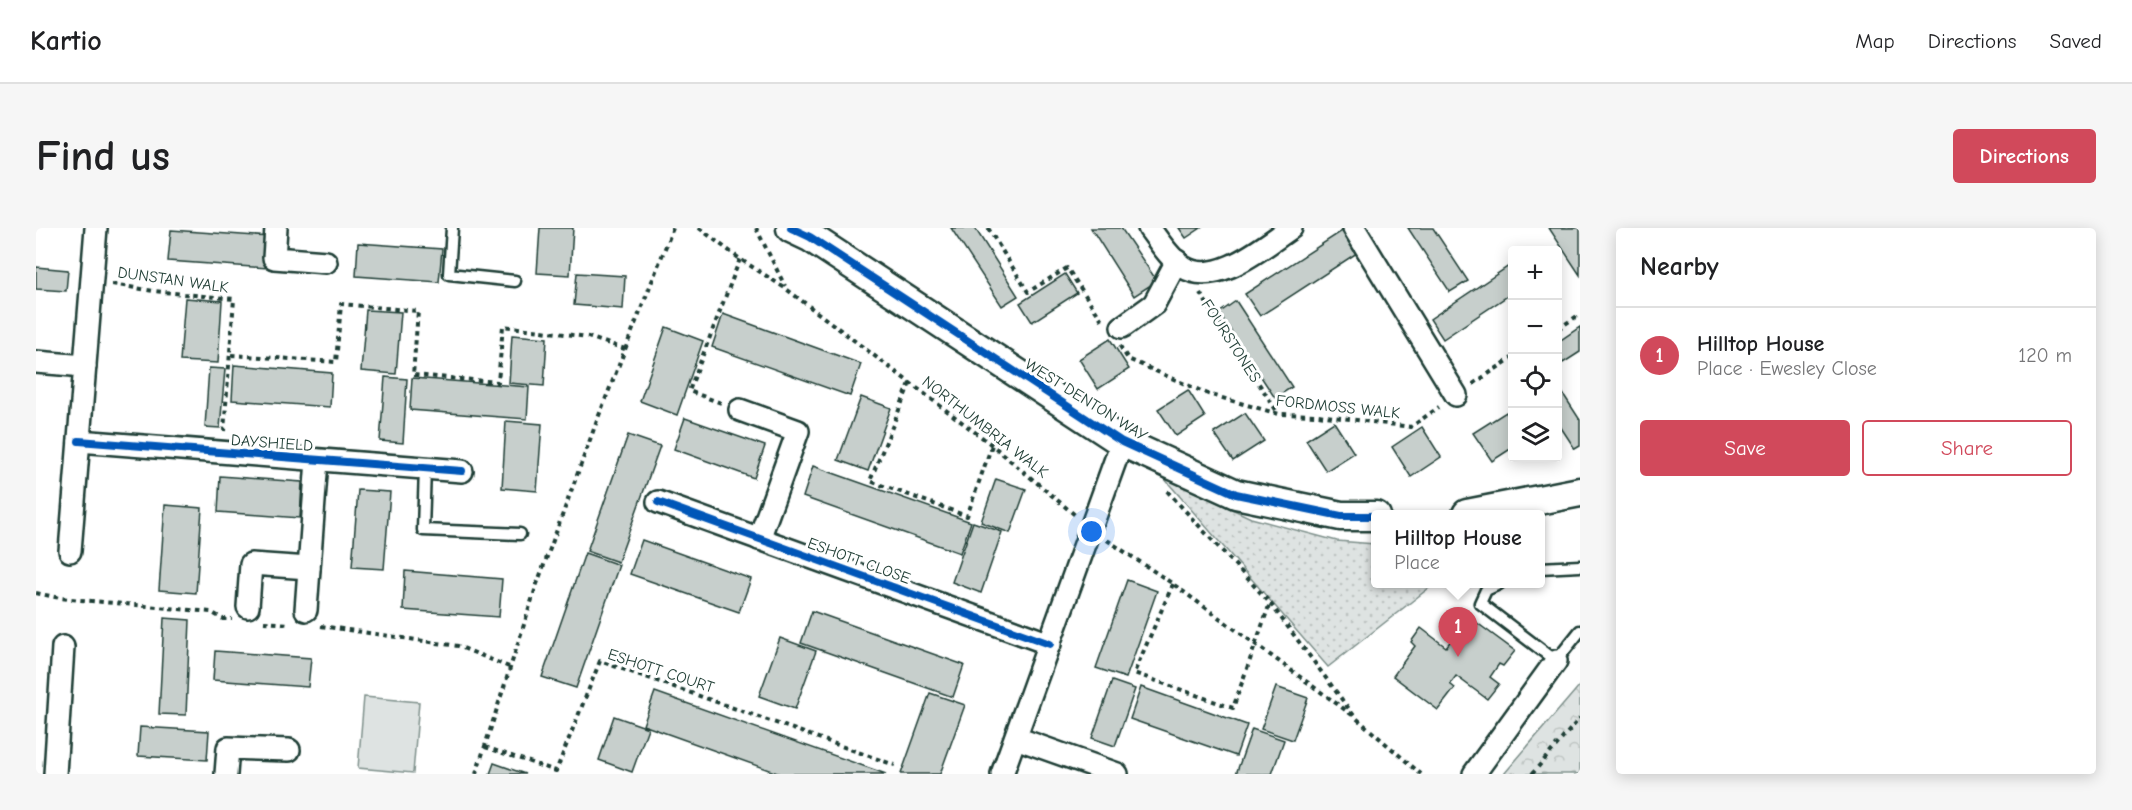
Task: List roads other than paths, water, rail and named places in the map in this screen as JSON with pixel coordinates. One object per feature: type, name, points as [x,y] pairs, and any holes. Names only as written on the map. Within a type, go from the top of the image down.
[{"type":"street","points":[[70,551],[96,228]]},
{"type":"street","points":[[276,228],[274,258],[326,262]]},
{"type":"street","points":[[1114,330],[1154,304],[1180,265],[1167,253],[1149,228]]},
{"type":"street","name":"FOURSTONES","points":[[1180,265],[1206,273],[1234,266],[1291,228]]},
{"type":"street","points":[[1354,228],[1456,395]]},
{"type":"street","name":"WEST DENTON WAY","points":[[801,231],[1122,442],[1236,494],[1341,516],[1371,516]]},
{"type":"street","points":[[36,362],[85,366]]},
{"type":"street","points":[[740,410],[798,431],[759,539]]},
{"type":"street","name":"DAYSHIELD","points":[[79,441],[462,471]]},
{"type":"street","points":[[1002,774],[1122,442]]},
{"type":"street","name":"DAYSHIELD","points":[[305,620],[317,460]]},
{"type":"street","points":[[1488,510],[1580,492]]},
{"type":"street","name":"ESHOTT CLOSE","points":[[658,502],[1050,644]]},
{"type":"street","points":[[247,616],[251,564],[309,568]]},
{"type":"street","points":[[55,774],[63,647]]},
{"type":"street","points":[[1474,774],[1556,661]]},
{"type":"street","points":[[1016,738],[1117,774]]},
{"type":"street","points":[[226,774],[228,748],[289,750]]},
{"type":"lane","points":[[452,228],[449,274],[515,281]]},
{"type":"lane","points":[[425,468],[423,530],[520,534]]},
{"type":"lane","points":[[1545,568],[1580,566]]},
{"type":"lane","points":[[1490,588],[1486,590],[1480,603],[1556,661],[1580,631]]},
{"type":"place","name":"Hilltop House","points":[[1458,657]]}]
